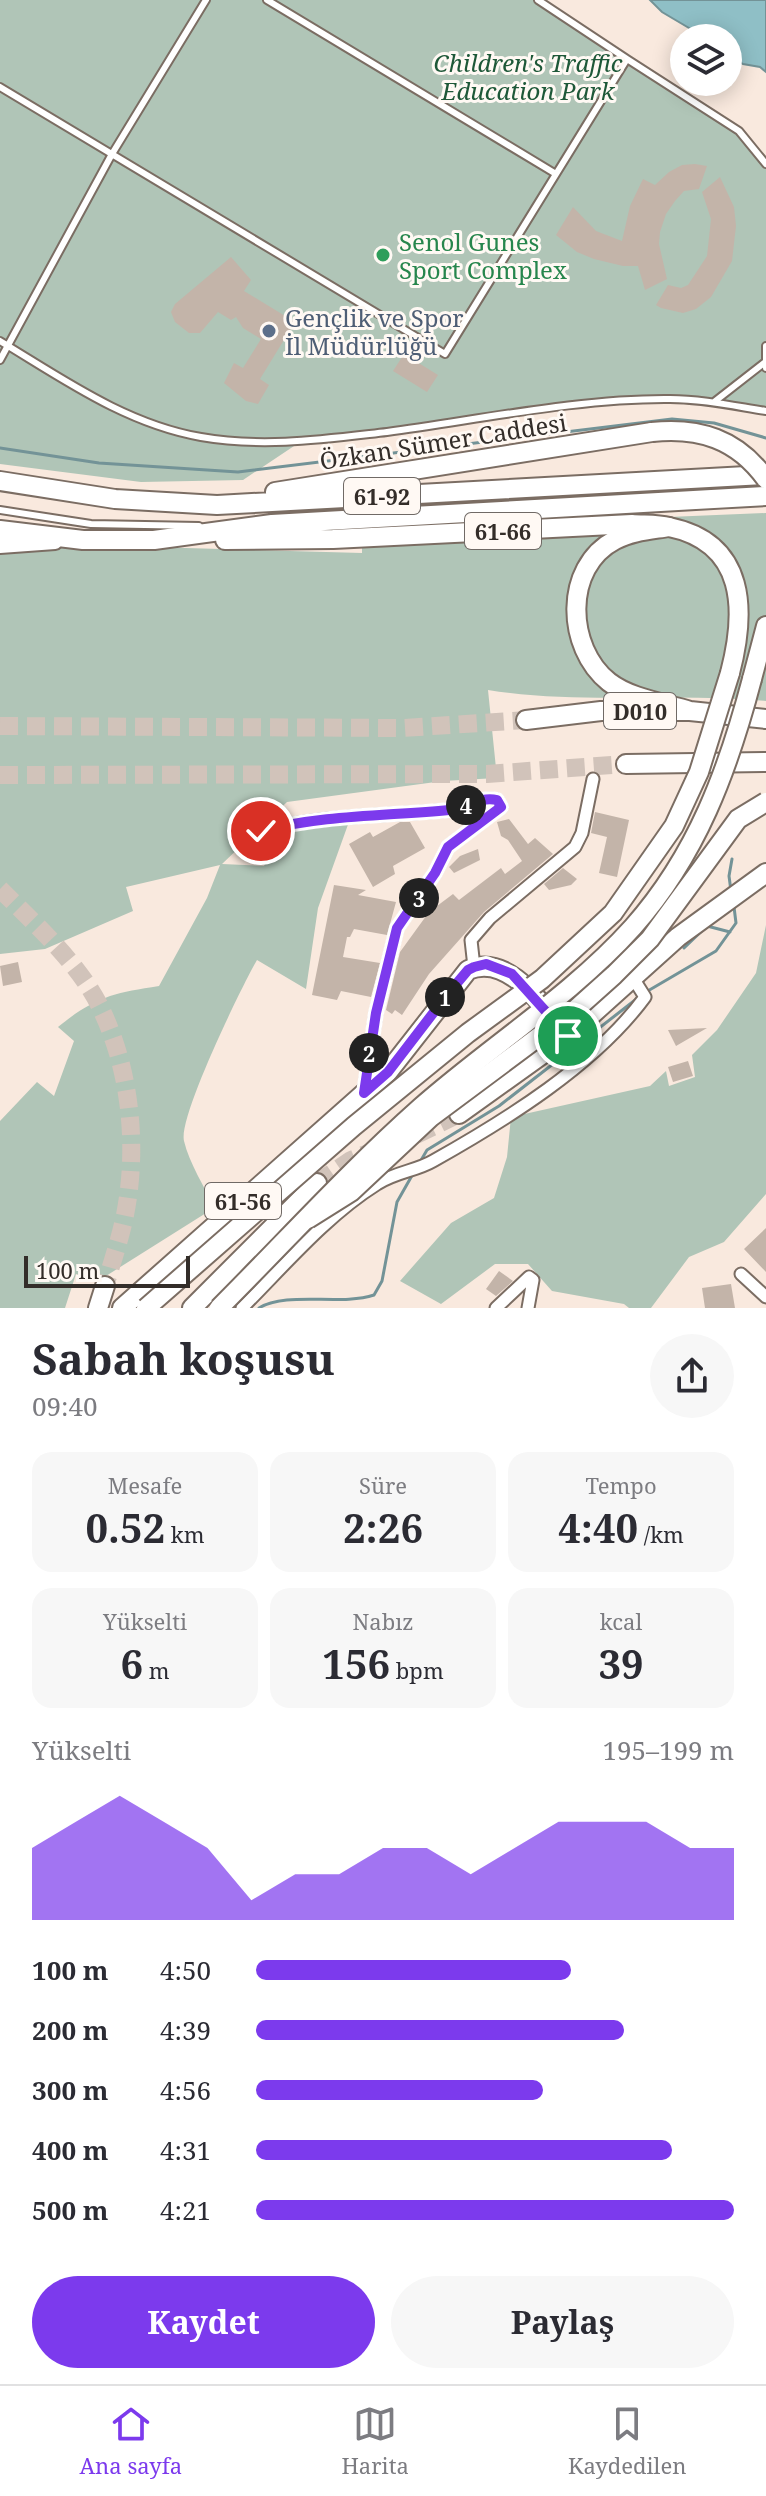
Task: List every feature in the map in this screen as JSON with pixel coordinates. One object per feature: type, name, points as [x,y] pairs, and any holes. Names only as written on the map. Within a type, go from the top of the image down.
[{"type":"main road","name":"Özkan Sümer Caddesi","points":[[115,499],[268,493],[681,429],[725,441],[744,453],[766,477]]},
{"type":"main road","name":"Özkan Sümer Caddesi","points":[[0,481],[115,499],[217,505],[766,477]]},
{"type":"main road","name":"61-92","points":[[0,530],[83,540],[154,540],[272,524],[766,496]]},
{"type":"main road","name":"61-66","points":[[146,1308],[354,1126],[468,1033],[542,979],[613,913],[674,826],[699,772],[730,673],[741,619],[739,595],[732,571],[695,535],[669,527],[632,524],[333,539],[154,540]]},
{"type":"main road","points":[[669,527],[636,532],[614,540],[599,552],[578,588],[578,632],[586,653],[608,681],[641,696],[690,711]]},
{"type":"main road","points":[[219,1308],[418,1110],[595,963],[633,927],[688,847],[736,762],[766,626]]},
{"type":"main road","name":"D010","points":[[526,720],[601,711],[690,711],[760,719]]},
{"type":"main road","name":"D010","points":[[626,764],[766,762]]},
{"type":"main road","points":[[308,1219],[351,1192],[431,1117],[488,1071],[576,1009],[614,975],[650,939],[738,819],[766,802]]},
{"type":"main road","points":[[459,1114],[640,988],[678,937],[766,873]]},
{"type":"main road","points":[[474,967],[486,964],[512,974],[568,1036]]},
{"type":"main road","name":"61-56","points":[[122,1308],[388,1072],[447,995],[474,967]]},
{"type":"main road","name":"61-56","points":[[192,1308],[317,1183]]},
{"type":"main road","points":[[98,1308],[105,1286]]},
{"type":"street","points":[[0,546],[83,540]]},
{"type":"street","points":[[474,967],[471,940],[490,918],[575,847],[582,833],[593,779]]},
{"type":"street","points":[[261,831],[295,822],[452,810],[489,798],[497,800],[501,807],[448,847],[435,873],[397,928],[376,1013],[364,1093]]},
{"type":"street","points":[[242,1308],[356,1198],[394,1174],[429,1164],[532,1099],[581,1063],[610,1039],[640,988]]},
{"type":"street","points":[[741,1274],[766,1297]]},
{"type":"street","points":[[496,1308],[529,1277],[533,1280],[528,1308]]},
{"type":"lane","points":[[0,360],[112,154],[206,0]]},
{"type":"lane","points":[[267,0],[556,174]]},
{"type":"lane","points":[[538,0],[739,131],[766,164]]},
{"type":"lane","points":[[0,87],[445,354],[627,59]]},
{"type":"lane","points":[[0,341],[90,396],[144,422],[199,437],[253,443],[300,442],[603,404],[670,399],[714,402],[766,411]]},
{"type":"lane","points":[[714,402],[765,366],[766,346]]},
{"type":"lane","points":[[0,510],[131,526],[272,524]]},
{"type":"green space","name":"Senol Gunes Sport Complex","points":[[0,0],[538,0],[670,86],[670,96],[685,96],[739,131],[766,164],[766,411],[670,399],[535,412],[300,442],[243,480],[141,482],[0,464]]},
{"type":"green space","points":[[766,513],[766,701],[557,697],[488,690],[497,778],[443,781],[287,802],[222,864],[264,866],[281,839],[297,827],[350,819],[318,908],[306,989],[257,960],[213,1051],[191,1106],[184,1141],[214,1208],[98,1281],[76,1274],[65,1308],[0,1308],[0,1121],[37,1082],[54,1096],[74,1041],[58,1027],[105,998],[159,986],[207,898],[220,865],[126,887],[133,911],[45,949],[0,954],[0,553],[81,545],[362,553],[362,530]]},
{"type":"green space","points":[[766,925],[766,1194],[724,1242],[689,1257],[651,1308],[629,1308],[624,1304],[552,1291],[528,1264],[495,1264],[441,1304],[400,1281],[451,1223],[494,1198],[507,1157],[511,1117],[650,1086],[666,1071],[669,1086],[695,1077],[692,1055],[717,1030],[756,973]]},
{"type":"water","points":[[650,0],[766,0],[766,72],[760,67],[742,63],[742,24],[682,24],[662,12]]},
{"type":"building","points":[[682,165],[707,166],[699,189],[684,191],[666,214],[660,232],[659,244],[667,279],[645,290],[638,266],[594,259],[577,252],[556,235],[573,207],[596,231],[622,241],[630,206],[643,179],[655,185]]},
{"type":"building","points":[[720,177],[734,207],[736,226],[732,261],[711,297],[696,309],[683,313],[661,308],[656,305],[668,285],[681,288],[688,285],[707,256],[711,219],[702,192]]},
{"type":"building","name":"Gençlik ve Spor İl Müdürlüğü","points":[[231,257],[251,280],[244,291],[295,322],[260,379],[269,385],[258,404],[246,401],[224,383],[234,363],[243,368],[261,339],[243,328],[236,317],[231,320],[218,312],[200,333],[189,333],[175,322],[171,312],[175,304]]},
{"type":"building","points":[[404,354],[438,375],[427,392],[393,371]]},
{"type":"building","points":[[595,812],[629,820],[617,877],[599,873],[607,837],[591,833]]},
{"type":"building","points":[[509,819],[528,844],[535,838],[553,854],[484,912],[429,974],[402,1015],[395,1010],[392,1014],[386,1010],[400,952],[429,912],[453,894],[459,900],[501,868],[505,874],[522,861],[508,840],[501,836],[497,822]]},
{"type":"building","points":[[400,822],[410,822],[425,848],[393,866],[395,874],[373,887],[349,844],[370,832],[373,837]]},
{"type":"building","points":[[268,838],[276,843],[263,865],[250,857],[261,839]]},
{"type":"building","points":[[478,849],[480,860],[454,873],[449,867],[460,856]]},
{"type":"building","points":[[563,868],[577,879],[571,885],[549,890],[544,884]]},
{"type":"building","points":[[334,885],[366,890],[358,895],[396,902],[387,935],[354,929],[347,937],[343,957],[380,963],[371,997],[341,991],[337,1000],[312,995]]},
{"type":"building","points":[[18,962],[22,982],[3,986],[0,966]]},
{"type":"building","points":[[707,1028],[676,1046],[668,1030]]},
{"type":"building","points":[[688,1061],[693,1076],[673,1082],[668,1067]]},
{"type":"building","points":[[766,1228],[766,1272],[744,1249]]},
{"type":"building","points":[[499,1271],[513,1281],[496,1296],[486,1289]]},
{"type":"building","points":[[731,1284],[735,1308],[705,1308],[702,1288]]},
{"type":"waterway","points":[[0,448],[99,463],[238,472],[672,419],[714,423],[766,438]]},
{"type":"waterway","points":[[731,891],[729,876],[732,859]]},
{"type":"waterway","points":[[646,992],[716,951],[736,923],[734,907]]},
{"type":"waterway","points":[[684,948],[707,926],[730,932]]},
{"type":"waterway","points":[[420,1162],[427,1150],[499,1106],[639,997]]},
{"type":"waterway","points":[[259,1308],[284,1300],[346,1299],[374,1295],[382,1281],[397,1202],[414,1172]]},
{"type":"tunnel","points":[[0,726],[403,728],[526,720]]},
{"type":"tunnel","points":[[0,775],[487,774],[626,764]]},
{"type":"tunnel","points":[[0,889],[56,946],[82,978],[102,1011],[120,1059],[129,1111],[131,1164],[125,1215],[105,1286]]},
{"type":"tunnel","points":[[416,1135],[459,1114]]},
{"type":"tunnel","points":[[317,1183],[351,1160],[373,1151]]},
{"type":"place","name":"Senol Gunes Sport Complex","points":[[383,255]]},
{"type":"place","name":"Gençlik ve Spor İl Müdürlüğü","points":[[269,331]]},
{"type":"route","points":[[261,831],[295,822],[452,810],[489,798],[497,800],[501,807],[448,847],[435,873],[397,928],[376,1013],[364,1093],[388,1072],[447,995],[474,967],[486,964],[512,974],[568,1036]]},
{"type":"park label","name":"Children's Traffic Education Park","points":[[528,76]]}]
